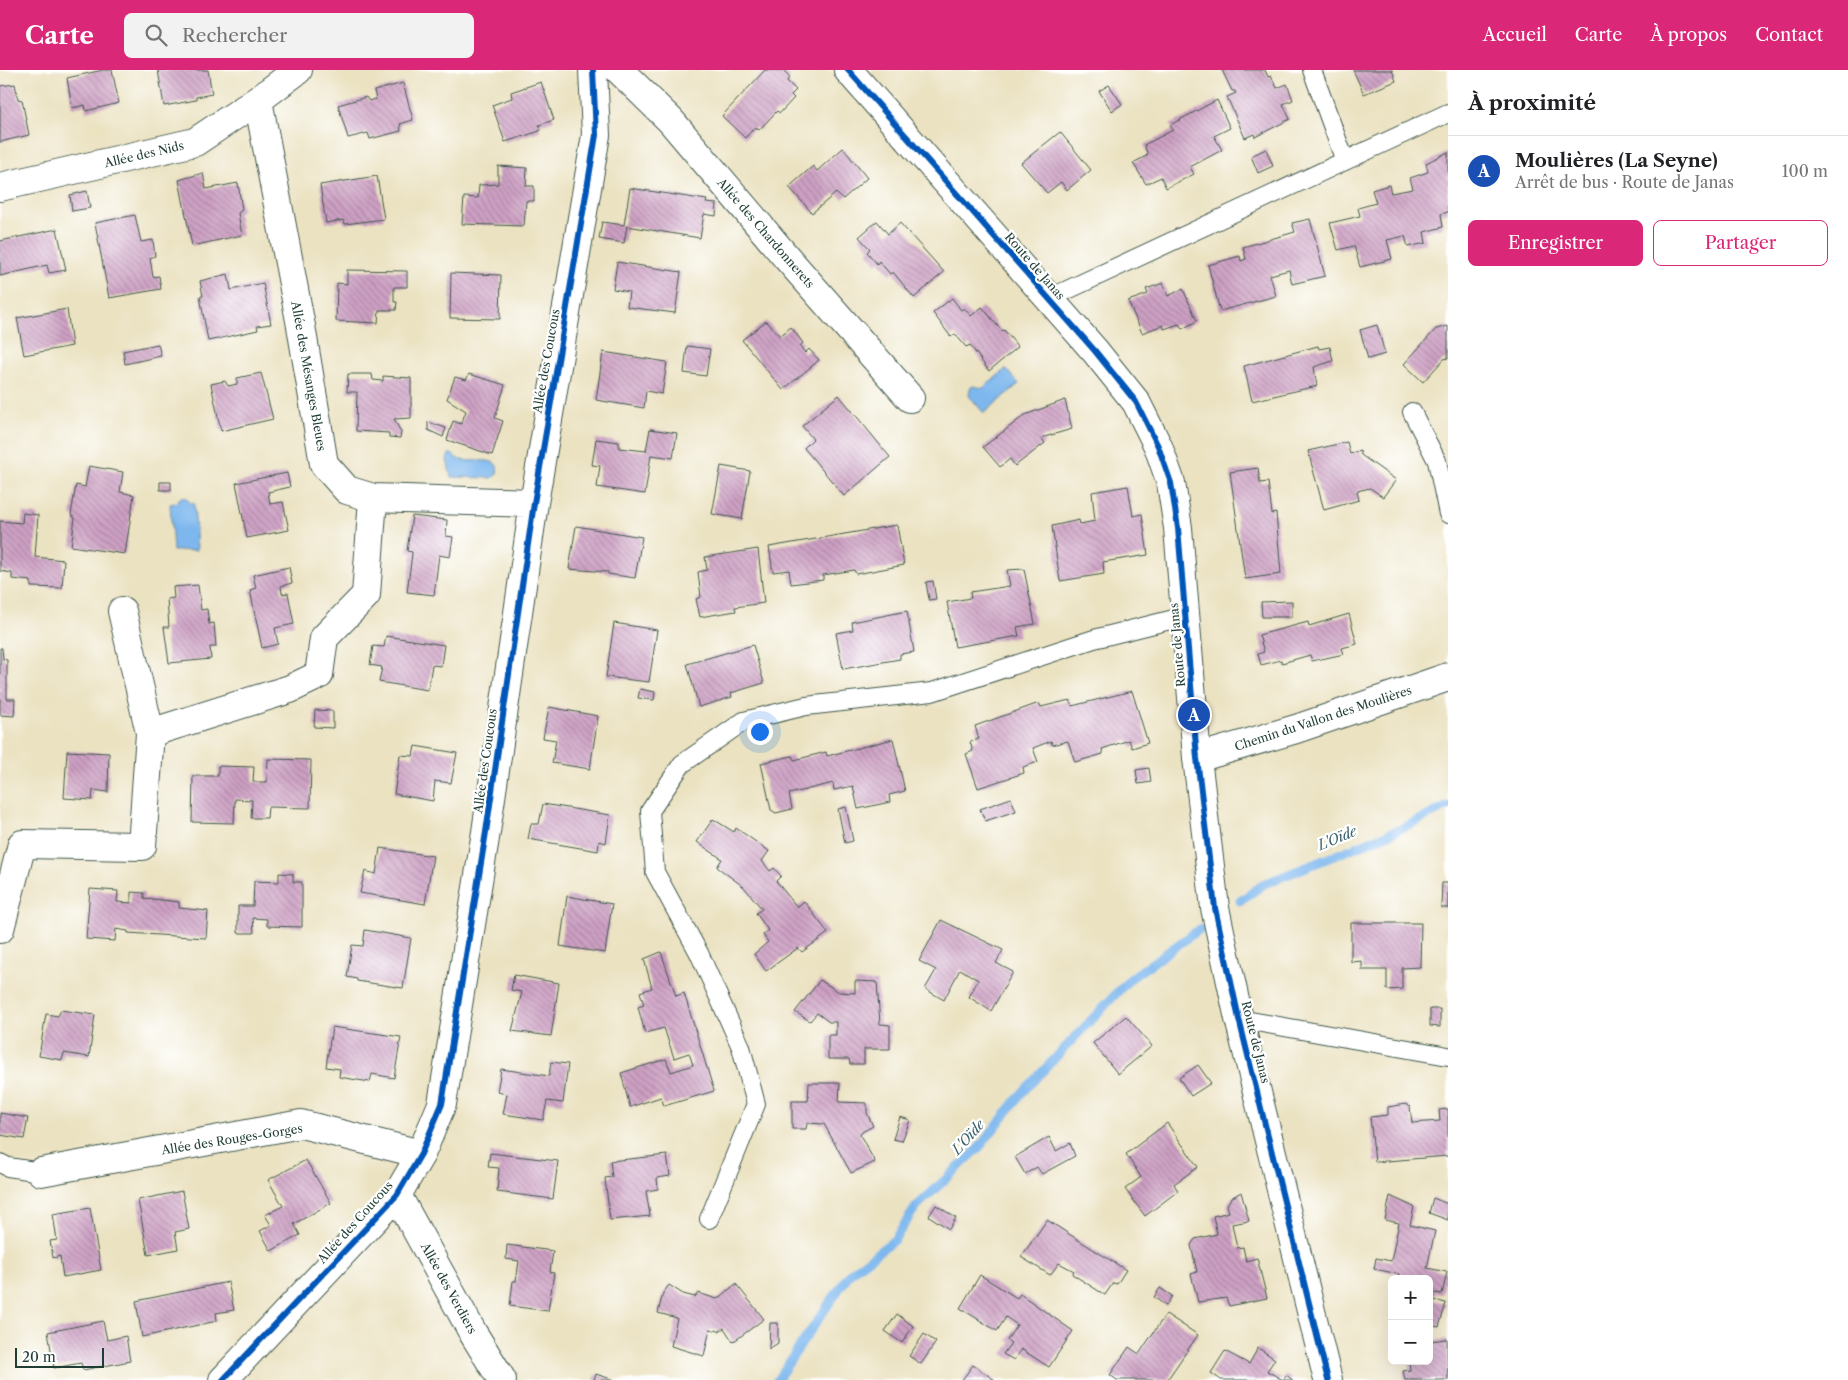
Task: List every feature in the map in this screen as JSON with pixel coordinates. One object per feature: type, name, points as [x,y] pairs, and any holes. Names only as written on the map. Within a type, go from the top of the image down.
[{"type":"street","name":"Allée des Nids","points":[[0,188],[195,142],[258,100],[298,70]]},
{"type":"street","name":"Allée des Coucous","points":[[223,1380],[397,1195],[421,1154],[442,1104],[486,832],[534,504],[596,135],[594,70]]},
{"type":"street","name":"Allée des Chardonnerets","points":[[619,70],[671,121],[787,258],[910,398]]},
{"type":"street","name":"Route de Janas","points":[[848,70],[1095,351],[1136,402],[1158,446],[1171,483],[1178,528],[1197,758],[1215,908],[1238,1019],[1328,1380]]},
{"type":"street","name":"Allée des Mésanges Bleues","points":[[258,100],[301,326],[324,464],[347,490],[373,498],[534,504]]},
{"type":"street","points":[[150,733],[290,689],[319,675],[324,638],[366,595],[373,498]]},
{"type":"street","points":[[0,929],[22,844],[142,846],[150,733],[122,611]]},
{"type":"street","name":"Chemin du Vallon des Moulières","points":[[1197,758],[1296,729],[1448,676]]},
{"type":"street","name":"Allée des Rouges-Gorges","points":[[41,1172],[301,1124],[421,1154]]},
{"type":"street","name":"Allée des Verdiers","points":[[397,1195],[473,1333],[502,1380]]},
{"type":"lane","points":[[1312,70],[1345,161]]},
{"type":"lane","points":[[1048,299],[1448,113]]},
{"type":"lane","points":[[1412,412],[1437,461],[1448,514]]},
{"type":"lane","points":[[709,1219],[756,1104],[741,1047],[699,953],[655,872],[650,811],[682,764],[744,721],[806,706],[932,692],[1094,639],[1186,616]]},
{"type":"lane","points":[[1238,1019],[1448,1056]]},
{"type":"lane","points":[[0,1163],[8,1167],[41,1172]]},
{"type":"water","points":[[1006,369],[1019,384],[984,413],[969,396],[970,388],[973,386],[983,388]]},
{"type":"water","points":[[449,454],[461,460],[492,462],[498,469],[496,476],[491,478],[451,477],[447,460]]},
{"type":"water","points":[[181,497],[185,497],[191,503],[194,503],[197,550],[173,551],[170,504],[175,503]]},
{"type":"building","points":[[103,70],[112,70],[119,103],[86,111],[85,105],[72,108],[67,78]]},
{"type":"building","points":[[158,70],[208,70],[212,94],[196,97],[196,100],[164,106]]},
{"type":"building","points":[[765,70],[783,70],[790,77],[787,81],[796,90],[791,95],[794,98],[780,113],[777,111],[759,130],[755,127],[745,138],[722,116]]},
{"type":"building","points":[[1222,70],[1265,70],[1268,77],[1271,76],[1277,88],[1287,84],[1293,100],[1283,104],[1290,119],[1255,137],[1254,134],[1245,138],[1227,97],[1236,93],[1232,91]]},
{"type":"building","points":[[1353,70],[1392,70],[1396,81],[1364,94]]},
{"type":"building","points":[[541,82],[554,120],[539,125],[540,131],[505,142],[492,105],[512,98],[511,92]]},
{"type":"building","points":[[403,83],[413,120],[400,124],[401,131],[370,139],[368,133],[348,138],[338,105],[366,97],[369,101],[376,99],[374,91]]},
{"type":"building","points":[[15,84],[18,99],[22,100],[29,135],[0,142],[0,86]]},
{"type":"building","points":[[1109,85],[1122,104],[1112,111],[1099,91]]},
{"type":"building","points":[[1217,100],[1230,128],[1214,136],[1222,150],[1190,167],[1194,174],[1166,188],[1161,177],[1146,184],[1133,163],[1148,155],[1144,145],[1173,130],[1170,125]]},
{"type":"building","points":[[1060,132],[1091,170],[1067,190],[1061,182],[1047,193],[1021,163]]},
{"type":"building","points":[[843,148],[867,178],[843,199],[836,193],[812,213],[789,187],[813,166],[817,171]]},
{"type":"building","points":[[1266,149],[1273,166],[1258,173],[1251,156]]},
{"type":"building","points":[[1448,152],[1448,212],[1441,214],[1443,227],[1424,232],[1426,243],[1408,247],[1405,236],[1387,240],[1392,259],[1360,267],[1354,246],[1338,250],[1330,223],[1360,216],[1358,208],[1376,203],[1372,190],[1389,185],[1391,193],[1413,189],[1410,178],[1428,172],[1426,163]]},
{"type":"building","points":[[498,166],[527,168],[526,186],[534,186],[534,201],[526,201],[524,226],[462,224],[464,197],[478,198],[479,185],[498,184]]},
{"type":"building","points":[[203,173],[206,189],[238,183],[242,210],[238,213],[242,235],[192,246],[179,180]]},
{"type":"building","points":[[377,176],[384,219],[345,224],[343,220],[326,223],[320,185]]},
{"type":"building","points":[[630,188],[707,200],[706,203],[717,204],[716,216],[704,214],[700,238],[627,226],[624,243],[599,239],[602,222],[624,225]]},
{"type":"building","points":[[87,191],[90,208],[72,211],[70,195]]},
{"type":"building","points":[[135,215],[141,242],[153,240],[155,256],[150,258],[153,277],[159,276],[161,289],[109,298],[95,223]]},
{"type":"building","points":[[1310,219],[1325,276],[1292,284],[1289,270],[1270,275],[1276,296],[1220,311],[1208,265],[1240,256],[1241,261],[1246,259],[1243,247],[1295,232],[1292,223]]},
{"type":"building","points":[[877,221],[888,234],[900,223],[944,272],[914,298],[893,272],[890,274],[879,261],[877,264],[867,252],[870,249],[859,237]]},
{"type":"building","points":[[57,229],[66,270],[49,273],[47,265],[0,276],[0,241]]},
{"type":"building","points":[[617,262],[681,272],[675,313],[627,307],[629,292],[613,289]]},
{"type":"building","points":[[347,270],[407,271],[407,287],[394,287],[394,302],[397,302],[396,310],[379,310],[378,323],[336,321],[337,283],[347,284]]},
{"type":"building","points":[[451,273],[501,275],[500,319],[450,318]]},
{"type":"building","points":[[228,274],[231,290],[263,283],[271,324],[257,326],[258,330],[208,341],[200,296],[203,296],[200,281]]},
{"type":"building","points":[[1163,283],[1168,296],[1183,289],[1197,321],[1182,329],[1179,324],[1164,329],[1163,325],[1142,333],[1128,301],[1148,294],[1146,289]]},
{"type":"building","points":[[952,298],[961,310],[964,308],[971,316],[982,307],[1018,347],[989,371],[970,345],[966,347],[955,334],[951,337],[933,313]]},
{"type":"building","points":[[67,309],[72,346],[24,355],[17,318]]},
{"type":"building","points":[[766,321],[780,336],[791,327],[803,343],[800,346],[805,353],[809,349],[819,360],[783,390],[742,340]]},
{"type":"building","points":[[1377,325],[1385,354],[1368,359],[1360,330]]},
{"type":"building","points":[[1448,326],[1448,358],[1444,359],[1423,382],[1404,364],[1436,329]]},
{"type":"building","points":[[158,344],[161,356],[125,364],[123,351]]},
{"type":"building","points":[[687,346],[710,349],[706,376],[684,373]]},
{"type":"building","points":[[1318,346],[1319,349],[1330,347],[1333,361],[1314,367],[1317,386],[1252,401],[1244,366]]},
{"type":"building","points":[[603,352],[667,362],[662,394],[646,391],[644,408],[596,400]]},
{"type":"building","points":[[261,373],[273,419],[221,431],[211,384],[225,381],[228,386],[237,384],[237,378]]},
{"type":"building","points":[[348,374],[372,374],[373,380],[383,381],[383,376],[411,378],[411,418],[394,419],[401,432],[400,438],[389,437],[389,433],[356,431],[357,392],[347,392]]},
{"type":"building","points":[[469,374],[505,385],[495,418],[503,421],[492,455],[447,440],[453,421],[461,424],[466,411],[447,399],[455,377],[466,380]]},
{"type":"building","points":[[839,395],[890,457],[844,496],[804,448],[813,439],[802,426]]},
{"type":"building","points":[[1065,400],[1072,429],[1041,438],[1045,443],[1015,466],[1010,459],[1000,467],[983,447],[1025,415]]},
{"type":"building","points":[[428,422],[446,428],[443,437],[428,430]]},
{"type":"building","points":[[650,429],[677,433],[673,458],[651,455],[645,494],[597,487],[600,466],[592,465],[596,439],[619,442],[619,448],[646,451]]},
{"type":"building","points":[[1347,442],[1350,454],[1360,451],[1361,455],[1396,480],[1383,497],[1370,488],[1357,491],[1359,500],[1324,510],[1308,451]]},
{"type":"building","points":[[89,466],[123,472],[120,492],[134,495],[125,554],[71,546],[75,518],[71,515],[76,485],[85,487]]},
{"type":"building","points":[[721,466],[750,471],[742,519],[712,514]]},
{"type":"building","points":[[1258,468],[1260,483],[1268,482],[1272,514],[1276,513],[1281,574],[1245,579],[1230,472]]},
{"type":"building","points":[[287,473],[290,487],[268,492],[270,504],[283,502],[289,530],[247,538],[236,483]]},
{"type":"building","points":[[160,482],[171,482],[171,490],[160,490]]},
{"type":"building","points":[[1128,486],[1133,516],[1142,514],[1148,555],[1103,562],[1104,574],[1060,581],[1052,526],[1079,520],[1080,524],[1095,521],[1092,492]]},
{"type":"building","points":[[23,513],[38,515],[35,557],[64,560],[62,588],[31,587],[31,581],[12,579],[12,573],[0,571],[0,521],[22,523]]},
{"type":"building","points":[[412,516],[447,520],[446,536],[453,537],[450,557],[439,555],[434,595],[407,592],[412,552],[407,551]]},
{"type":"building","points":[[897,525],[904,565],[856,574],[854,570],[823,575],[823,580],[791,584],[789,570],[773,572],[769,547]]},
{"type":"building","points":[[576,526],[642,537],[635,578],[608,574],[608,572],[569,569]]},
{"type":"building","points":[[758,549],[764,603],[735,607],[736,611],[700,617],[696,599],[701,597],[698,572],[707,570],[705,557]]},
{"type":"building","points":[[289,567],[292,583],[281,586],[282,594],[288,593],[294,624],[275,628],[278,644],[262,648],[250,590],[256,588],[253,575]]},
{"type":"building","points":[[1024,569],[1035,624],[1017,627],[1019,636],[955,647],[947,602],[971,598],[970,592],[1010,586],[1007,570]]},
{"type":"building","points":[[933,581],[936,599],[929,600],[926,582]]},
{"type":"building","points":[[198,585],[201,610],[207,609],[209,624],[214,623],[216,647],[210,647],[211,659],[169,663],[164,627],[169,627],[167,599],[174,598],[173,587]]},
{"type":"building","points":[[1292,601],[1292,617],[1262,617],[1261,602]]},
{"type":"building","points":[[907,611],[914,652],[900,654],[900,659],[843,669],[836,633],[853,630],[852,622]]},
{"type":"building","points":[[1349,614],[1357,644],[1342,648],[1344,654],[1312,661],[1310,655],[1282,663],[1281,660],[1261,665],[1258,654],[1264,652],[1259,635],[1308,622],[1309,626]]},
{"type":"building","points":[[614,623],[657,630],[649,682],[606,677]]},
{"type":"building","points":[[386,636],[444,645],[441,666],[432,665],[428,690],[379,682],[382,667],[370,665],[373,646],[384,647]]},
{"type":"building","points":[[753,645],[764,683],[731,693],[732,697],[699,707],[687,664]]},
{"type":"building","points":[[0,648],[2,648],[3,659],[7,660],[7,699],[15,699],[14,716],[0,715]]},
{"type":"building","points":[[640,689],[655,692],[654,700],[638,698]]},
{"type":"building","points":[[1132,691],[1148,743],[1132,748],[1129,740],[1102,749],[1103,754],[1075,762],[1068,741],[1052,745],[1051,741],[1033,748],[1038,762],[1023,767],[1024,773],[978,788],[966,754],[973,751],[970,742],[979,739],[975,726],[1039,703],[1041,707],[1070,700],[1072,706]]},
{"type":"building","points":[[549,707],[598,716],[590,769],[552,763],[556,740],[543,738]]},
{"type":"building","points":[[315,710],[333,711],[333,728],[314,727]]},
{"type":"building","points":[[893,739],[905,791],[889,795],[890,802],[858,809],[853,786],[834,790],[833,783],[789,794],[792,809],[776,813],[771,810],[761,763],[792,756],[794,760],[826,752],[827,756]]},
{"type":"building","points":[[415,746],[457,753],[451,783],[435,781],[433,801],[394,794],[400,755],[413,756]]},
{"type":"building","points":[[67,751],[109,753],[108,792],[93,790],[92,800],[64,798]]},
{"type":"building","points":[[268,759],[311,760],[310,808],[268,807],[267,818],[251,818],[252,800],[235,799],[234,823],[192,822],[193,776],[218,776],[218,766],[254,767],[253,782],[267,782]]},
{"type":"building","points":[[1149,768],[1151,782],[1138,784],[1136,770]]},
{"type":"building","points":[[1011,798],[1016,811],[985,821],[980,809]]},
{"type":"building","points":[[543,804],[610,815],[606,843],[599,841],[598,851],[528,839],[531,824],[539,824]]},
{"type":"building","points":[[846,807],[853,841],[845,843],[838,809]]},
{"type":"building","points":[[713,819],[734,832],[736,828],[769,851],[762,861],[770,871],[774,868],[781,876],[776,881],[797,907],[804,901],[828,933],[802,952],[798,948],[766,971],[754,954],[768,942],[763,935],[768,930],[756,913],[762,909],[744,887],[717,867],[722,859],[697,842]]},
{"type":"building","points":[[380,848],[433,856],[425,904],[360,893],[365,871],[376,874]]},
{"type":"building","points":[[279,873],[293,874],[293,882],[302,882],[302,927],[267,926],[267,919],[253,918],[254,933],[238,933],[238,906],[253,906],[254,881],[279,882]]},
{"type":"building","points":[[1442,883],[1448,883],[1448,908],[1441,908]]},
{"type":"building","points":[[90,889],[118,891],[117,902],[131,903],[131,892],[144,893],[144,898],[179,902],[179,908],[208,911],[206,938],[128,933],[128,931],[116,929],[115,941],[86,939]]},
{"type":"building","points":[[567,896],[612,904],[605,953],[560,946]]},
{"type":"building","points":[[941,920],[1003,950],[996,963],[1013,972],[991,1011],[969,997],[978,980],[960,969],[944,1000],[925,989],[936,970],[919,961]]},
{"type":"building","points":[[1351,923],[1421,923],[1420,967],[1402,968],[1402,989],[1387,990],[1387,970],[1362,970],[1362,961],[1351,962]]},
{"type":"building","points":[[365,930],[411,938],[403,988],[357,981],[357,979],[347,977],[352,945],[363,946]]},
{"type":"building","points":[[661,952],[676,996],[684,993],[714,1091],[664,1106],[661,1097],[630,1107],[621,1073],[666,1059],[671,1072],[693,1065],[689,1053],[674,1058],[664,1028],[645,1033],[638,1007],[644,1005],[640,992],[652,988],[644,959]]},
{"type":"building","points":[[514,975],[559,983],[551,1036],[512,1031],[522,992],[511,990]]},
{"type":"building","points":[[820,980],[839,992],[855,993],[855,981],[877,982],[880,1024],[890,1025],[890,1049],[864,1049],[864,1064],[850,1064],[849,1059],[828,1059],[828,1035],[836,1035],[836,1022],[829,1022],[817,1013],[810,1021],[795,1012]]},
{"type":"building","points":[[1430,1009],[1440,1009],[1440,1027],[1430,1026]]},
{"type":"building","points":[[61,1010],[95,1015],[89,1057],[64,1053],[62,1060],[39,1056],[46,1014],[58,1016]]},
{"type":"building","points":[[1126,1016],[1152,1046],[1118,1074],[1093,1043]]},
{"type":"building","points":[[332,1027],[401,1037],[394,1078],[372,1074],[370,1082],[339,1077],[340,1069],[326,1067]]},
{"type":"building","points":[[551,1062],[568,1064],[563,1103],[547,1101],[543,1120],[503,1114],[507,1094],[497,1092],[501,1069],[549,1076]]},
{"type":"building","points":[[1198,1065],[1211,1083],[1191,1096],[1179,1078]]},
{"type":"building","points":[[809,1083],[840,1083],[839,1102],[867,1103],[867,1113],[873,1126],[860,1135],[875,1162],[851,1173],[824,1124],[807,1123],[806,1129],[792,1129],[792,1101],[808,1101]]},
{"type":"building","points":[[1406,1104],[1410,1107],[1412,1123],[1440,1121],[1439,1110],[1448,1109],[1448,1156],[1375,1162],[1370,1117],[1388,1115],[1388,1107]]},
{"type":"building","points":[[0,1113],[28,1118],[24,1139],[0,1135]]},
{"type":"building","points":[[900,1117],[910,1120],[902,1141],[893,1139]]},
{"type":"building","points":[[1167,1123],[1198,1167],[1174,1184],[1178,1191],[1145,1216],[1125,1189],[1141,1177],[1126,1154]]},
{"type":"building","points":[[1049,1137],[1056,1151],[1070,1143],[1075,1156],[1042,1174],[1037,1167],[1025,1174],[1015,1157]]},
{"type":"building","points":[[490,1153],[558,1161],[553,1199],[497,1192],[499,1168],[488,1167]]},
{"type":"building","points":[[667,1155],[670,1176],[657,1178],[658,1189],[646,1191],[650,1216],[610,1220],[605,1178],[612,1177],[610,1161]]},
{"type":"building","points":[[306,1160],[331,1203],[294,1224],[300,1235],[271,1251],[260,1231],[271,1225],[265,1215],[283,1206],[268,1180]]},
{"type":"building","points":[[182,1191],[189,1229],[175,1232],[178,1249],[148,1255],[138,1200]]},
{"type":"building","points":[[1241,1192],[1249,1221],[1232,1224],[1237,1248],[1243,1247],[1246,1261],[1257,1258],[1267,1298],[1229,1306],[1226,1298],[1198,1302],[1191,1274],[1197,1272],[1191,1245],[1195,1239],[1217,1234],[1213,1216],[1229,1212],[1227,1205],[1231,1198]]},
{"type":"building","points":[[1390,1196],[1414,1207],[1410,1225],[1435,1231],[1427,1268],[1447,1272],[1442,1294],[1435,1293],[1433,1300],[1433,1275],[1399,1275],[1374,1269],[1376,1258],[1391,1261],[1399,1223],[1385,1220]]},
{"type":"building","points":[[1433,1198],[1448,1204],[1448,1220],[1429,1213]]},
{"type":"building","points":[[936,1205],[956,1218],[949,1229],[929,1216]]},
{"type":"building","points":[[90,1208],[101,1270],[63,1277],[60,1256],[53,1258],[50,1241],[57,1240],[53,1214]]},
{"type":"building","points":[[1047,1220],[1126,1270],[1117,1284],[1113,1283],[1105,1295],[1072,1274],[1074,1271],[1059,1263],[1050,1275],[1021,1257]]},
{"type":"building","points":[[507,1245],[553,1251],[550,1272],[554,1273],[548,1311],[510,1306],[513,1281],[516,1281],[519,1261],[506,1259]]},
{"type":"building","points":[[980,1275],[1017,1298],[1020,1294],[1073,1331],[1049,1367],[1021,1349],[1014,1360],[1003,1354],[1011,1343],[1007,1340],[1017,1325],[1006,1317],[997,1331],[960,1308]]},
{"type":"building","points":[[228,1282],[234,1310],[216,1313],[217,1321],[142,1337],[136,1301]]},
{"type":"building","points":[[736,1284],[764,1319],[733,1342],[724,1328],[720,1331],[710,1329],[704,1356],[671,1346],[677,1318],[658,1313],[663,1293],[669,1285],[683,1294],[695,1297],[698,1293],[717,1299]]},
{"type":"building","points":[[1160,1288],[1172,1296],[1166,1306],[1154,1297]]},
{"type":"building","points":[[1433,1300],[1446,1303],[1439,1327],[1433,1326]]},
{"type":"building","points":[[897,1314],[913,1326],[902,1343],[885,1331]]},
{"type":"building","points":[[1166,1314],[1198,1335],[1167,1380],[1117,1380],[1110,1375],[1129,1347],[1139,1354]]},
{"type":"building","points":[[103,1321],[107,1340],[126,1336],[130,1361],[83,1370],[81,1363],[54,1368],[48,1332]]},
{"type":"building","points":[[770,1323],[778,1323],[778,1343],[769,1349]]},
{"type":"building","points":[[924,1334],[936,1342],[921,1364],[909,1356]]},
{"type":"building","points":[[1447,1339],[1448,1380],[1405,1380],[1403,1371],[1410,1370],[1409,1365],[1433,1365],[1433,1341]]},
{"type":"building","points":[[1258,1348],[1275,1359],[1267,1371],[1283,1380],[1221,1380],[1211,1373],[1225,1351],[1249,1364]]},
{"type":"building","points":[[973,1365],[995,1380],[962,1380]]},
{"type":"building","points":[[596,1374],[614,1380],[594,1380]]},
{"type":"building","points":[[1286,1375],[1293,1380],[1283,1380]]},
{"type":"waterway","name":"L'Oïde","points":[[1240,901],[1264,884],[1396,831],[1448,806]]},
{"type":"waterway","name":"L'Oïde","points":[[777,1380],[850,1273],[894,1240],[916,1207],[979,1148],[1022,1093],[1131,978],[1200,929]]},
{"type":"cycle path","points":[[223,1380],[397,1195],[421,1154],[442,1104],[486,832],[534,503],[596,135],[593,70]]},
{"type":"cycle path","points":[[848,70],[1095,351],[1136,402],[1158,446],[1171,483],[1178,528],[1197,758],[1215,908],[1239,1019],[1328,1380]]},
{"type":"place","name":"Moulières (La Seyne)","points":[[1194,715]]}]
